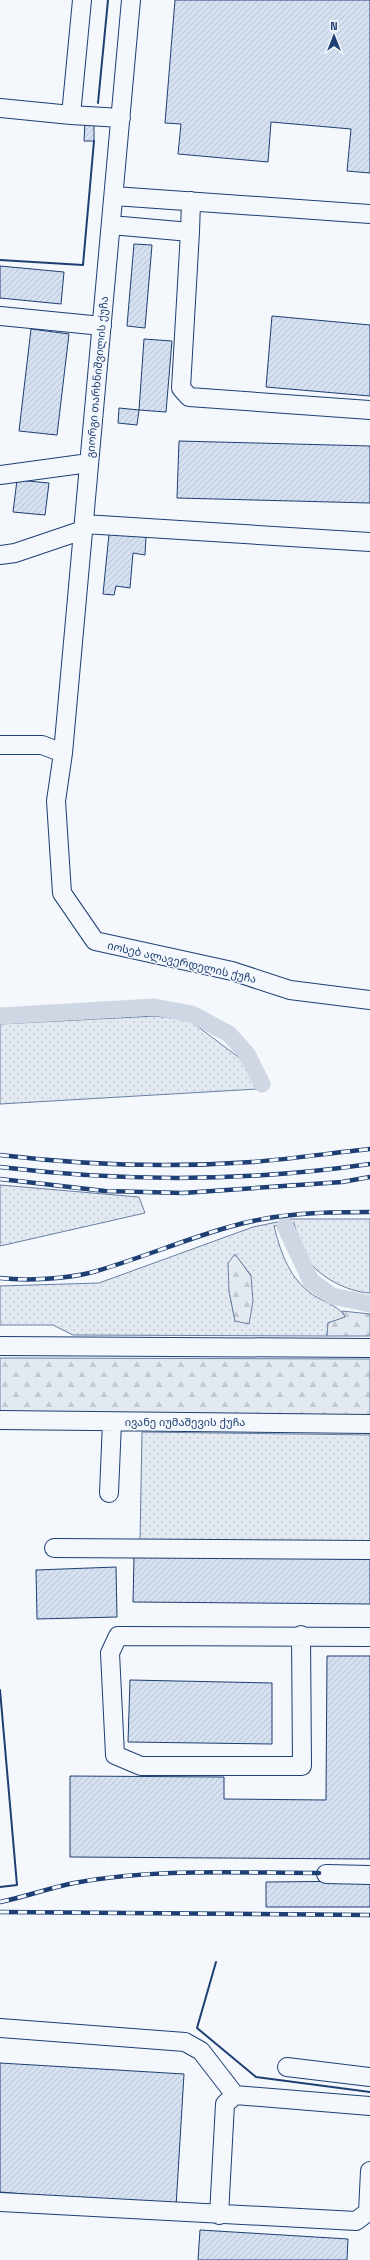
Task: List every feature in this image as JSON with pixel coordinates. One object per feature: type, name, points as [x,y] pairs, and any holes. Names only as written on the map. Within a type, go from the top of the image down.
[{"type":"street","points":[[70,115],[82,0]]},
{"type":"street","name":"გიორგი თარხნიშვილის ქუჩა","points":[[63,753],[131,0]]},
{"type":"street","points":[[0,108],[70,115],[121,118]]},
{"type":"street","points":[[114,196],[370,214]]},
{"type":"street","points":[[191,201],[181,388],[189,397],[370,410]]},
{"type":"street","points":[[111,225],[190,232]]},
{"type":"street","points":[[0,316],[102,326]]},
{"type":"street","points":[[0,475],[89,463]]},
{"type":"street","points":[[0,555],[15,553],[84,527],[370,542]]},
{"type":"street","points":[[0,745],[42,745],[63,753]]},
{"type":"street","name":"იოსებ ალავერდელის ქუჩა","points":[[63,753],[56,801],[62,893],[95,941],[232,971],[290,990],[370,1000]]},
{"type":"street","points":[[0,1346],[370,1348]]},
{"type":"street","name":"ივანე იუმაშევის ქუჩა","points":[[0,1420],[370,1424]]},
{"type":"street","points":[[109,1493],[112,1422]]},
{"type":"street","points":[[54,1548],[370,1550]]},
{"type":"street","points":[[301,1635],[302,1766],[141,1766],[115,1755],[110,1653],[118,1636],[301,1635],[370,1636]]},
{"type":"street","points":[[326,1874],[370,1875]]},
{"type":"street","points":[[0,2028],[185,2042],[201,2051],[235,2095]]},
{"type":"street","points":[[287,2067],[370,2077]]},
{"type":"street","points":[[218,2215],[225,2104],[235,2095],[370,2106]]},
{"type":"street","points":[[0,2202],[218,2215],[356,2221],[368,2212],[370,2171]]},
{"type":"green space","points":[[155,1016],[189,1020],[241,1059],[257,1089],[0,1104],[0,1024]]},
{"type":"green space","points":[[0,1185],[139,1197],[145,1213],[0,1246]]},
{"type":"green space","points":[[292,1219],[370,1219],[370,1293],[352,1290],[342,1286],[333,1282],[317,1270],[310,1263],[303,1252],[294,1223],[274,1226],[282,1253],[290,1270],[301,1285],[308,1291],[338,1309],[346,1317],[328,1323],[327,1336],[73,1335],[53,1325],[0,1325],[0,1286],[99,1283],[253,1227]],"holes":[[[235,1255],[251,1275],[235,1321],[229,1291]]]},
{"type":"green space","points":[[235,1254],[251,1276],[253,1301],[249,1324],[235,1321],[229,1291],[228,1263]]},
{"type":"green space","points":[[342,1311],[370,1314],[370,1336],[327,1336],[328,1323],[345,1317]]},
{"type":"green space","points":[[0,1358],[370,1359],[370,1415],[0,1412]]},
{"type":"green space","points":[[142,1432],[370,1435],[370,1543],[140,1540]]},
{"type":"building","points":[[175,0],[370,0],[370,173],[347,171],[351,129],[271,122],[268,162],[178,154],[181,124],[165,123]]},
{"type":"building","points":[[85,122],[94,122],[94,141],[84,141]]},
{"type":"building","points":[[134,244],[152,245],[145,328],[127,326]]},
{"type":"building","points":[[0,266],[64,272],[61,304],[0,298]]},
{"type":"building","points":[[272,316],[370,325],[370,396],[266,387]]},
{"type":"building","points":[[31,329],[69,334],[57,435],[19,431]]},
{"type":"building","points":[[144,339],[172,341],[166,412],[139,410]]},
{"type":"building","points":[[119,408],[139,410],[137,425],[118,423]]},
{"type":"building","points":[[179,441],[370,446],[370,503],[177,498]]},
{"type":"building","points":[[17,480],[49,483],[45,515],[13,512]]},
{"type":"building","points":[[109,534],[146,537],[145,555],[133,553],[130,588],[116,586],[114,595],[103,594]]},
{"type":"building","points":[[134,1557],[370,1559],[370,1604],[133,1602]]},
{"type":"building","points":[[116,1567],[117,1617],[37,1619],[36,1570]]},
{"type":"building","points":[[327,1656],[370,1656],[370,1859],[70,1857],[70,1776],[224,1777],[224,1799],[326,1800]]},
{"type":"building","points":[[130,1680],[272,1683],[272,1744],[128,1742]]},
{"type":"building","points":[[370,1881],[370,1907],[266,1907],[266,1882]]},
{"type":"building","points":[[0,2063],[184,2074],[176,2207],[0,2192]]},
{"type":"building","points":[[200,2230],[348,2239],[347,2260],[198,2260]]},
{"type":"waterway","points":[[0,1016],[154,1007],[192,1014],[229,1034],[247,1054],[262,1084]]},
{"type":"waterway","points":[[285,1226],[311,1281],[332,1296],[370,1304]]},
{"type":"railway","points":[[0,1155],[94,1163],[189,1165],[267,1161],[370,1149]]},
{"type":"railway","points":[[0,1167],[92,1175],[185,1178],[278,1174],[370,1164]]},
{"type":"railway","points":[[0,1179],[105,1191],[183,1193],[342,1182],[370,1177]]},
{"type":"railway","points":[[0,1278],[47,1279],[93,1272],[212,1232],[247,1222],[299,1214],[370,1212]]},
{"type":"railway","points":[[0,1902],[74,1883],[135,1875],[196,1872],[319,1873]]},
{"type":"railway","points":[[0,1912],[370,1915]]},
{"type":"wall","points":[[98,103],[108,0]]},
{"type":"wall","points":[[0,260],[83,265],[94,141]]},
{"type":"wall","points":[[0,1690],[17,1885],[0,1887]]},
{"type":"wall","points":[[216,1962],[197,2028],[256,2077],[370,2092]]}]
